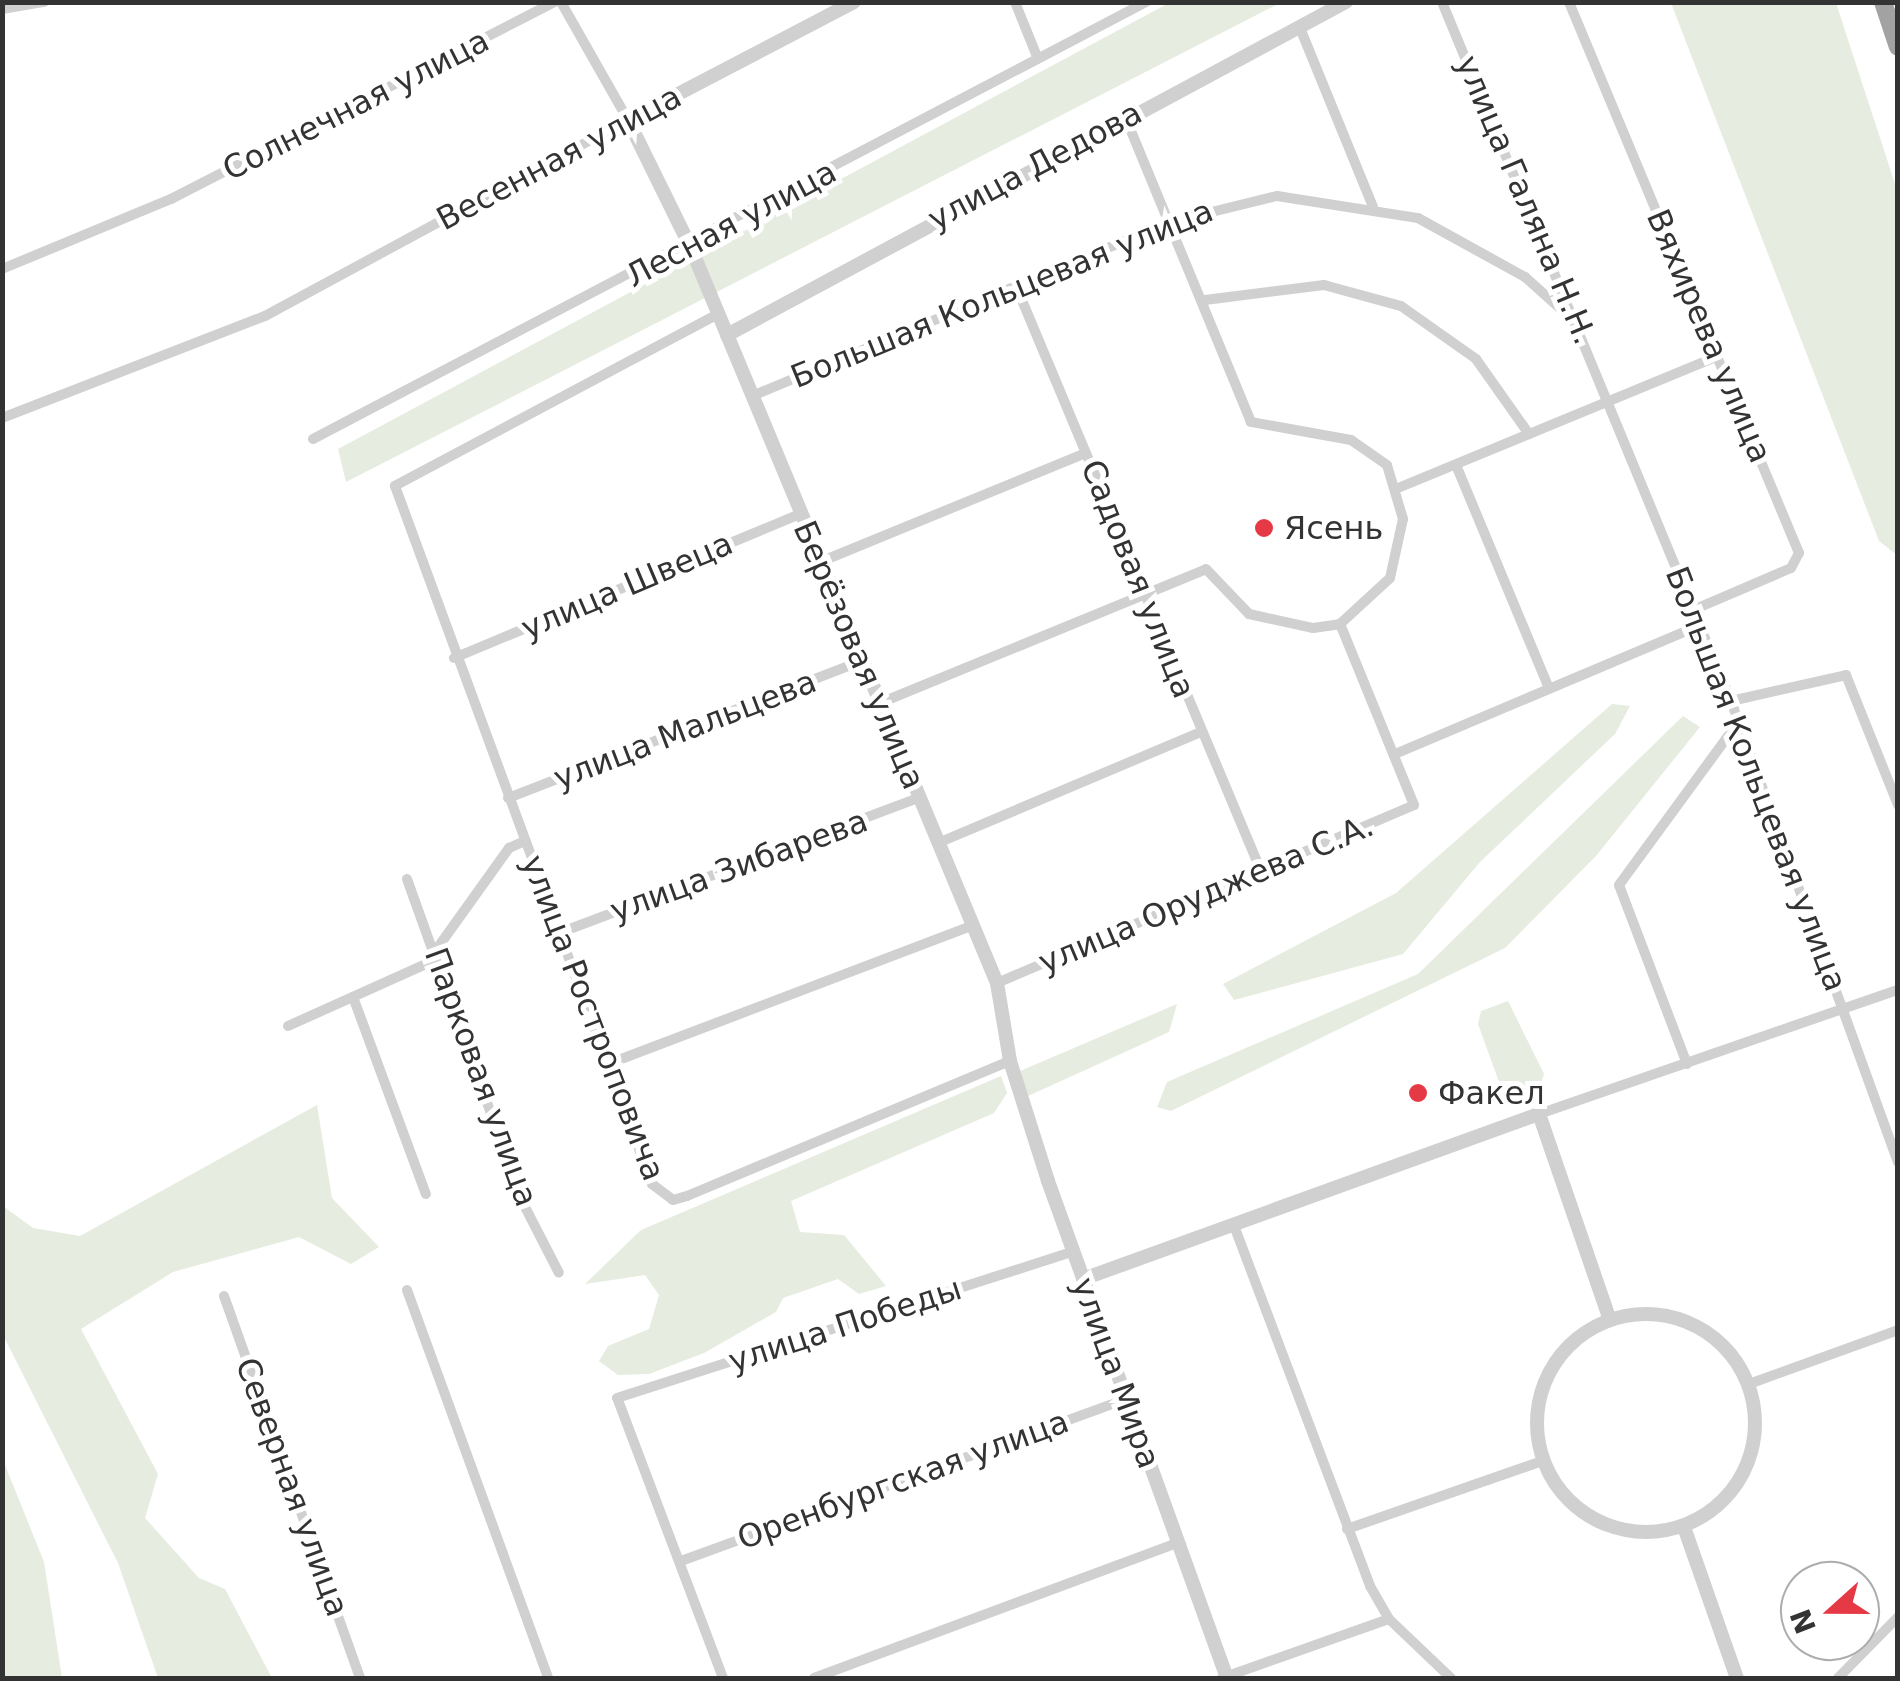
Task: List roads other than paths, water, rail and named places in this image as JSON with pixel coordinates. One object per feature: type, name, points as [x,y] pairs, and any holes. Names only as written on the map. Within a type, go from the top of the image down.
[{"type":"highway","points":[[1883,2],[1898,47]]},
{"type":"street","points":[[2,9],[44,2]]},
{"type":"street","points":[[558,2],[628,120]]},
{"type":"street","name":"Солнечная улица","points":[[2,269],[210,179],[558,2]]},
{"type":"street","name":"Весенная улица","points":[[2,418],[265,316],[854,2]]},
{"type":"street","points":[[1015,2],[1038,59]]},
{"type":"street","name":"Лесная улица","points":[[313,438],[691,248],[1146,2]]},
{"type":"street","name":"улица Дедова","points":[[727,336],[1346,2]]},
{"type":"street","name":"улица Галяна Н.Н.","points":[[1442,2],[1609,398]]},
{"type":"street","name":"Вяхирева улица","points":[[1569,2],[1799,553],[1790,568],[1709,601],[1695,617]]},
{"type":"street","points":[[1300,28],[1373,207]]},
{"type":"street","points":[[880,704],[1206,569],[1230,598],[1270,623],[1340,624],[1390,578],[1400,550],[1398,488],[1386,465],[1351,440],[1251,422],[1205,300],[1126,118]]},
{"type":"street","name":"Берёзовая улица","points":[[628,120],[691,248],[998,982],[1010,1064]]},
{"type":"street","name":"Большая Кольцевая улица","points":[[752,396],[1171,222],[1277,196],[1373,207],[1473,246],[1578,324]]},
{"type":"street","points":[[1205,300],[1324,285],[1401,306],[1476,359],[1529,434]]},
{"type":"street","name":"Садовая улица","points":[[1016,286],[1260,871]]},
{"type":"street","name":"улица Ростроповича","points":[[718,314],[395,486],[454,658],[652,1184],[673,1200],[1010,1064]]},
{"type":"street","points":[[1398,488],[1718,356]]},
{"type":"street","name":"Большая Кольцевая улица","points":[[1609,398],[1731,701],[1898,1162]]},
{"type":"street","points":[[820,562],[1086,453]]},
{"type":"street","points":[[1456,465],[1548,686]]},
{"type":"street","name":"улица Швеца","points":[[454,658],[800,514]]},
{"type":"street","points":[[1340,624],[1395,754],[1548,686],[1684,632],[1695,617]]},
{"type":"street","name":"улица Мальцева","points":[[508,798],[862,661]]},
{"type":"street","points":[[1731,701],[1846,676],[1898,806]]},
{"type":"street","points":[[1688,1064],[1619,885],[1737,724]]},
{"type":"street","points":[[938,843],[1201,732]]},
{"type":"street","name":"улица Оруджева С.А.","points":[[998,982],[1414,805],[1395,754]]},
{"type":"street","name":"улица Зибарева","points":[[559,932],[919,798]]},
{"type":"street","points":[[288,1026],[438,955],[509,848],[525,841]]},
{"type":"street","name":"Парковая улица","points":[[407,880],[438,955],[524,1205],[559,1273]]},
{"type":"street","points":[[608,1064],[973,925]]},
{"type":"street","points":[[1083,1280],[1539,1114],[1898,990]]},
{"type":"street","points":[[354,996],[426,1194]]},
{"type":"street","name":"улица Мира","points":[[1010,1064],[1225,1678]]},
{"type":"street","points":[[1539,1114],[1609,1317]]},
{"type":"street","points":[[1233,1223],[1347,1529],[1389,1618],[1450,1678]]},
{"type":"street","name":"улица Победы","points":[[681,1561],[618,1398],[1073,1252]]},
{"type":"street","points":[[407,1290],[548,1678]]},
{"type":"street","name":"Северная улица","points":[[224,1296],[360,1678]]},
{"type":"street","points":[[1609,1317],[1694,1324],[1718,1339],[1750,1384],[1756,1419],[1739,1480],[1684,1527],[1610,1526],[1574,1504],[1542,1461],[1536,1413],[1550,1371],[1609,1317]]},
{"type":"street","points":[[1750,1384],[1898,1330]]},
{"type":"street","name":"Оренбургская улица","points":[[681,1561],[1126,1399]]},
{"type":"street","points":[[1347,1529],[1542,1461]]},
{"type":"street","points":[[1684,1527],[1737,1678]]},
{"type":"street","points":[[814,1678],[1178,1543]]},
{"type":"street","points":[[681,1561],[722,1678]]},
{"type":"street","points":[[1838,1678],[1898,1617]]},
{"type":"street","points":[[1225,1678],[1389,1618]]},
{"type":"place","name":"Ясень","points":[[1264,528]]},
{"type":"place","name":"Факел","points":[[1418,1093]]}]
